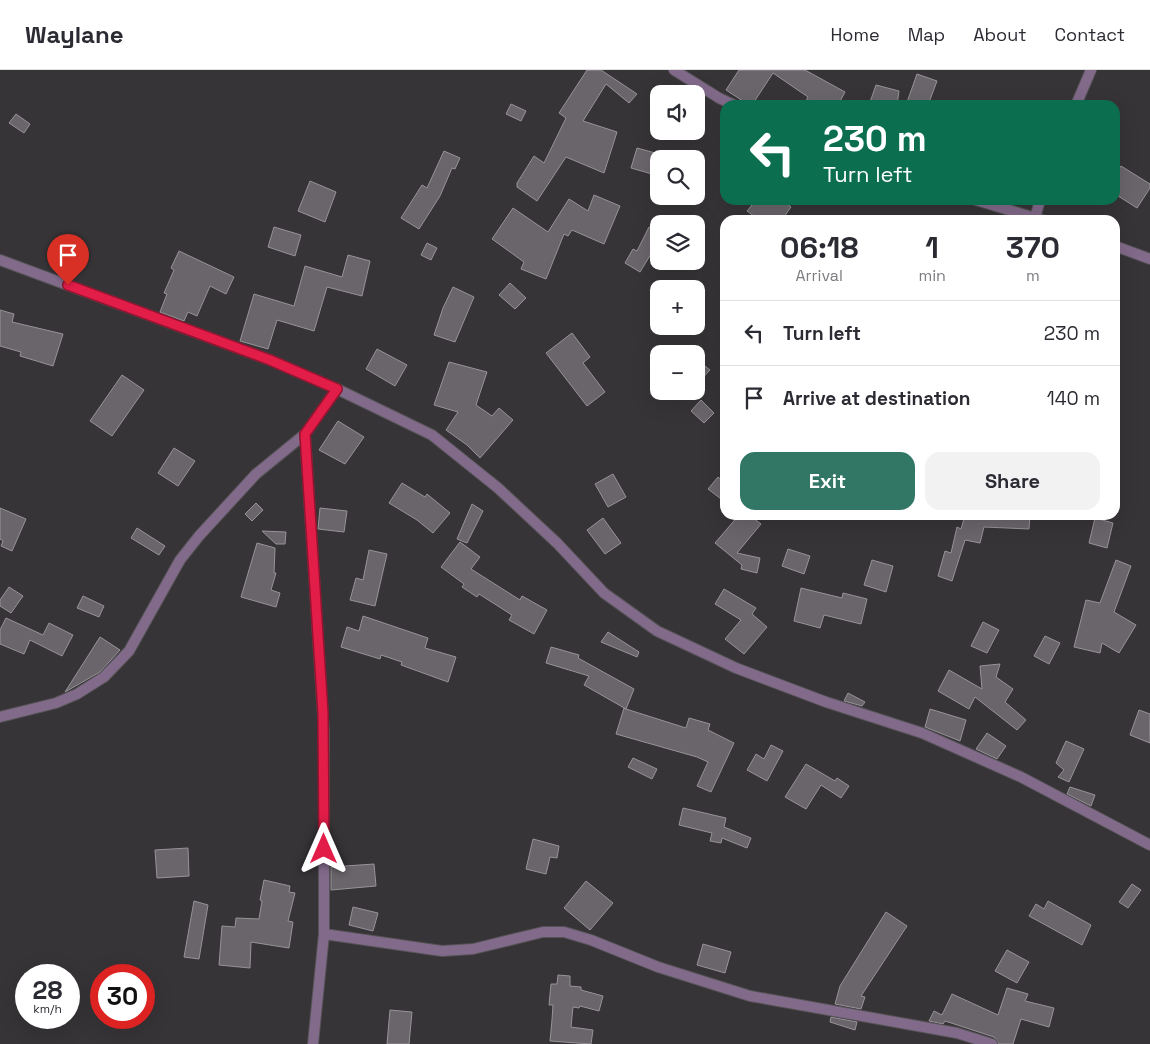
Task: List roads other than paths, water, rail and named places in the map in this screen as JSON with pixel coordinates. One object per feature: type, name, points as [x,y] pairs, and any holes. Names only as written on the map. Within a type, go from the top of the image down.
[{"type":"street","points":[[674,70],[723,100]]},
{"type":"street","points":[[1078,100],[1091,70]]},
{"type":"street","points":[[992,205],[1025,215]]},
{"type":"street","points":[[1120,248],[1150,259]]},
{"type":"street","points":[[0,260],[270,360],[337,389],[432,435],[498,488],[557,543],[604,594],[656,631],[736,668],[826,702],[922,733],[1021,777],[1150,845]]},
{"type":"street","points":[[0,717],[56,704],[77,694],[104,677],[129,652],[180,560],[199,536],[256,474],[305,434],[337,389]]},
{"type":"street","points":[[305,434],[324,732],[324,934],[313,1044]]},
{"type":"street","points":[[324,934],[442,951],[472,949],[543,932],[564,932],[592,940],[658,967],[750,996],[957,1033],[992,1044]]}]
